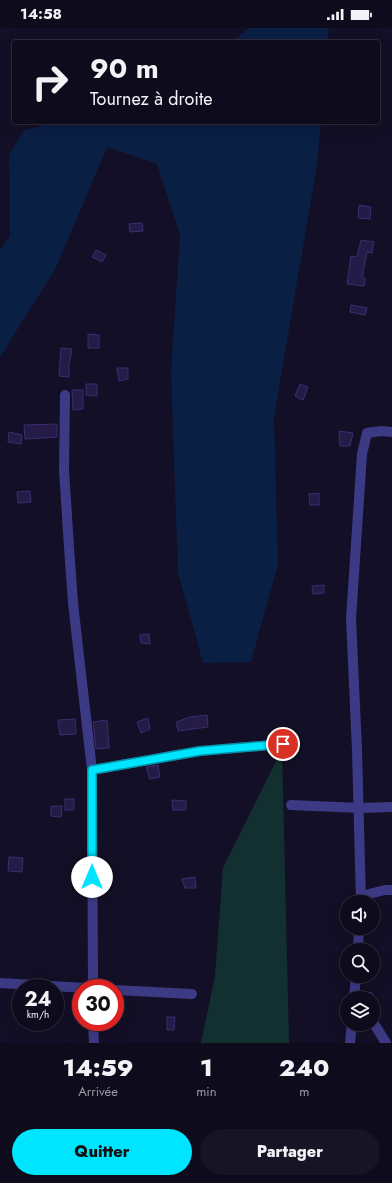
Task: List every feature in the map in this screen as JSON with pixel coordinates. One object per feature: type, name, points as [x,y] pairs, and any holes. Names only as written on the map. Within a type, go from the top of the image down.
[{"type":"street","points":[[65,395],[64,470],[73,603],[92,770],[93,979]]},
{"type":"street","points":[[361,895],[359,808],[351,619],[362,454],[366,433],[381,431],[392,432]]},
{"type":"street","points":[[92,770],[200,751],[283,744]]},
{"type":"street","points":[[291,805],[392,808]]},
{"type":"street","points":[[372,895],[385,890],[392,890]]},
{"type":"street","points":[[0,983],[72,987]]},
{"type":"street","points":[[124,990],[192,994]]},
{"type":"street","points":[[93,1031],[94,1043]]},
{"type":"street","points":[[350,1043],[351,1031]]},
{"type":"street","points":[[379,1031],[386,1043]]},
{"type":"green space","points":[[282,749],[289,1043],[201,1043],[215,976],[223,868]]},
{"type":"water","points":[[249,28],[329,28],[328,40],[234,40]]},
{"type":"water","points":[[50,124],[321,124],[317,165],[274,417],[278,564],[251,662],[203,663],[178,573],[171,372],[180,235],[157,164],[107,147],[56,268],[0,357],[0,250],[10,236],[9,155],[24,130]]},
{"type":"building","points":[[359,205],[371,207],[370,219],[358,218]]},
{"type":"building","points":[[142,223],[143,231],[130,232],[129,224]]},
{"type":"building","points":[[361,240],[374,242],[372,253],[367,252],[362,278],[365,278],[364,286],[347,284],[351,256],[357,257]]},
{"type":"building","points":[[96,250],[106,255],[102,262],[92,257]]},
{"type":"building","points":[[351,305],[367,308],[365,315],[350,312]]},
{"type":"building","points":[[88,334],[99,335],[99,348],[88,348]]},
{"type":"building","points":[[61,348],[72,349],[69,365],[69,377],[59,376]]},
{"type":"building","points":[[117,368],[128,368],[128,379],[119,381]]},
{"type":"building","points":[[86,384],[97,384],[97,396],[86,395]]},
{"type":"building","points":[[300,384],[308,387],[303,400],[295,396]]},
{"type":"building","points":[[72,390],[83,390],[83,409],[73,410]]},
{"type":"building","points":[[57,424],[57,437],[25,439],[24,425]]},
{"type":"building","points":[[339,431],[353,433],[350,446],[340,446]]},
{"type":"building","points":[[9,432],[22,435],[21,444],[8,442]]},
{"type":"building","points":[[30,491],[31,502],[18,503],[17,492]]},
{"type":"building","points":[[319,493],[319,505],[310,505],[309,494]]},
{"type":"building","points":[[324,585],[324,593],[313,594],[312,586]]},
{"type":"building","points":[[149,634],[150,644],[141,643],[140,635]]},
{"type":"building","points":[[207,715],[208,727],[178,731],[176,722],[190,717]]},
{"type":"building","points":[[148,718],[150,729],[141,733],[137,722]]},
{"type":"building","points":[[75,719],[76,734],[60,735],[58,720]]},
{"type":"building","points":[[107,720],[109,748],[96,749],[93,722]]},
{"type":"building","points":[[158,765],[160,777],[150,779],[146,767]]},
{"type":"building","points":[[65,799],[74,799],[74,810],[65,810]]},
{"type":"building","points":[[172,800],[186,801],[186,810],[173,810]]},
{"type":"building","points":[[51,806],[62,806],[61,817],[51,816]]},
{"type":"building","points":[[9,857],[23,858],[22,872],[8,871]]},
{"type":"building","points":[[195,877],[196,888],[185,888],[182,879]]},
{"type":"building","points":[[167,1017],[175,1017],[174,1030],[167,1030]]},
{"type":"route","points":[[92,877],[92,770],[200,751],[283,744]]}]
